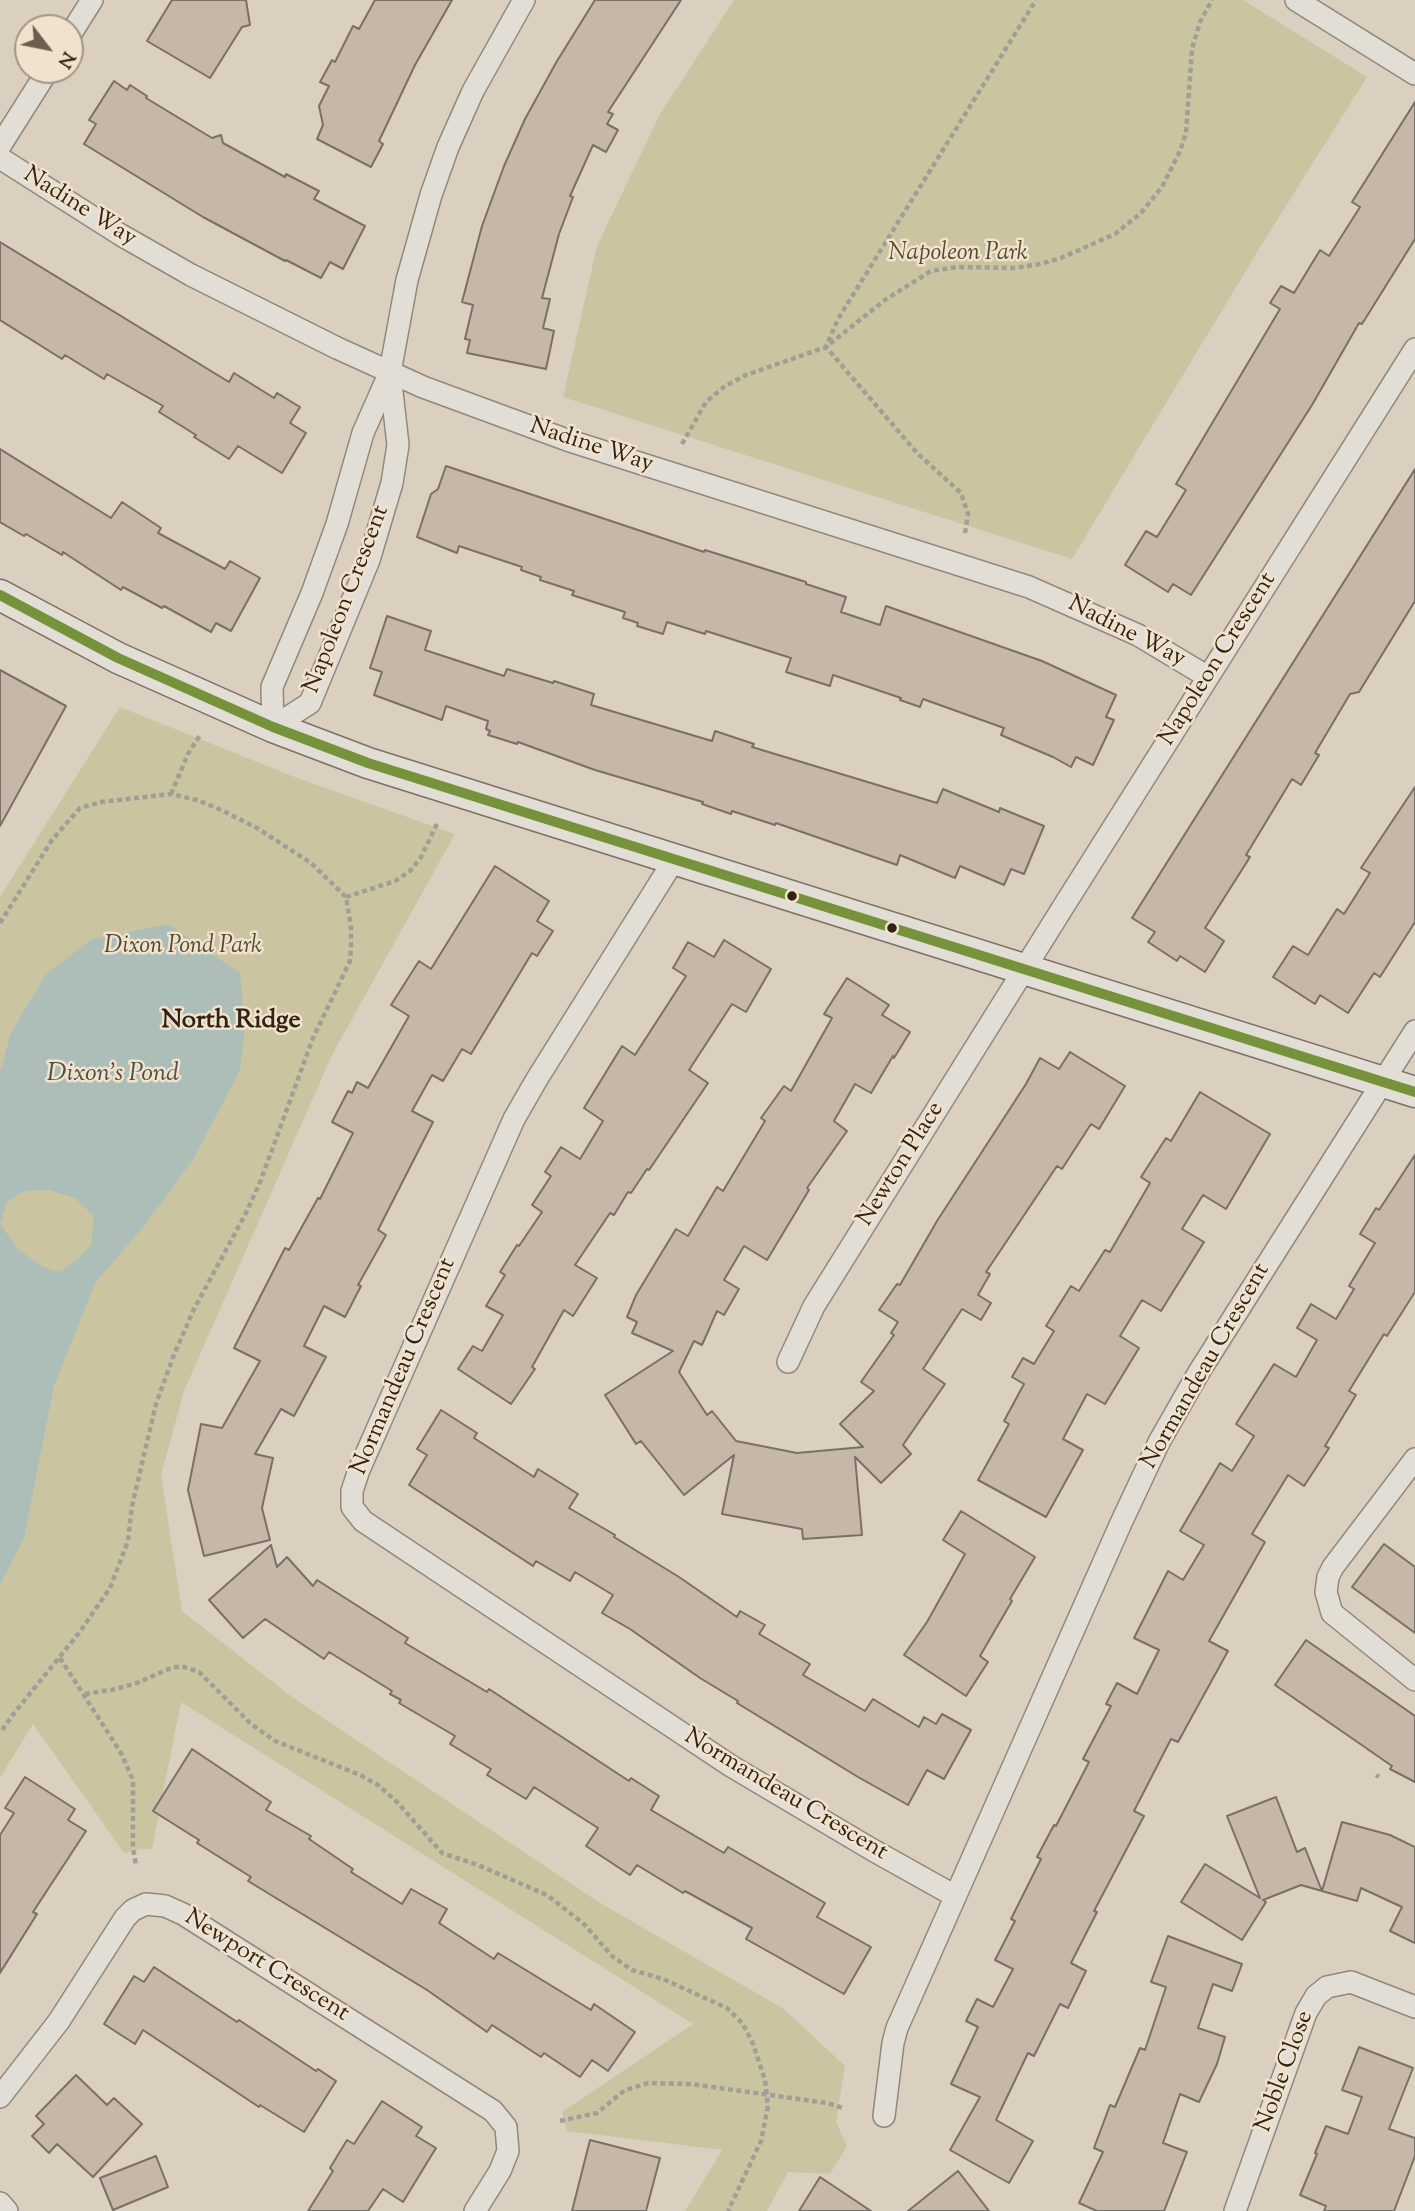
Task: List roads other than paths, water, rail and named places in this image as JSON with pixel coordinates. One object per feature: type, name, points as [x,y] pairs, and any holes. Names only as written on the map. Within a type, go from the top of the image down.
[{"type":"street","name":"Napoleon Crescent","points":[[273,727],[272,687],[313,593],[337,524],[363,433],[390,372],[407,280],[431,195],[448,147],[473,91],[524,0]]},
{"type":"street","points":[[1296,0],[1415,74]]},
{"type":"street","points":[[0,146],[39,84]]},
{"type":"street","name":"Nadine Way","points":[[0,158],[121,235],[191,275],[390,372],[473,407],[567,440],[1029,587],[1138,635],[1208,677]]},
{"type":"street","name":"Napoleon Crescent","points":[[1023,971],[1415,349]]},
{"type":"street","name":"Napoleon Crescent","points":[[273,727],[310,703],[369,560],[392,483],[398,445],[390,372]]},
{"type":"street","points":[[0,595],[118,659],[273,727],[368,763],[1415,1092]]},
{"type":"street","name":"Normandeau Crescent","points":[[674,860],[514,1119],[359,1470],[352,1491],[352,1507],[363,1521],[731,1766],[955,1896]]},
{"type":"street","name":"Newton Place","points":[[788,1362],[814,1306],[1023,971]]},
{"type":"street","name":"Normandeau Crescent","points":[[884,2116],[892,2043],[897,2028],[1159,1442],[1199,1372],[1415,1031]]},
{"type":"street","points":[[1415,1459],[1333,1567],[1328,1577],[1326,1592],[1332,1613],[1342,1623],[1415,1680]]},
{"type":"street","name":"Newport Crescent","points":[[0,2097],[59,2021],[125,1918],[133,1910],[146,1905],[165,1906],[195,1922],[493,2111],[506,2127],[508,2151],[500,2171],[475,2211]]},
{"type":"street","name":"Noble Close","points":[[1235,2211],[1306,2014],[1316,1996],[1327,1987],[1351,1982],[1415,2007]]},
{"type":"street","points":[[0,2203],[7,2211]]},
{"type":"water","name":"Dixon's Pond","points":[[168,924],[240,973],[245,1027],[240,1070],[195,1156],[148,1221],[95,1283],[54,1386],[24,1538],[0,1585],[0,1224],[0,1073],[11,1033],[46,974],[91,940]],"holes":[[[49,1190],[75,1198],[94,1216],[91,1245],[60,1272],[43,1267],[18,1249],[0,1224],[7,1202],[23,1191]]]},
{"type":"district","name":"North Ridge","points":[[231,1023]]},
{"type":"park label","name":"Napoleon Park","points":[[958,255]]},
{"type":"park label","name":"Dixon Pond Park","points":[[183,948]]}]
